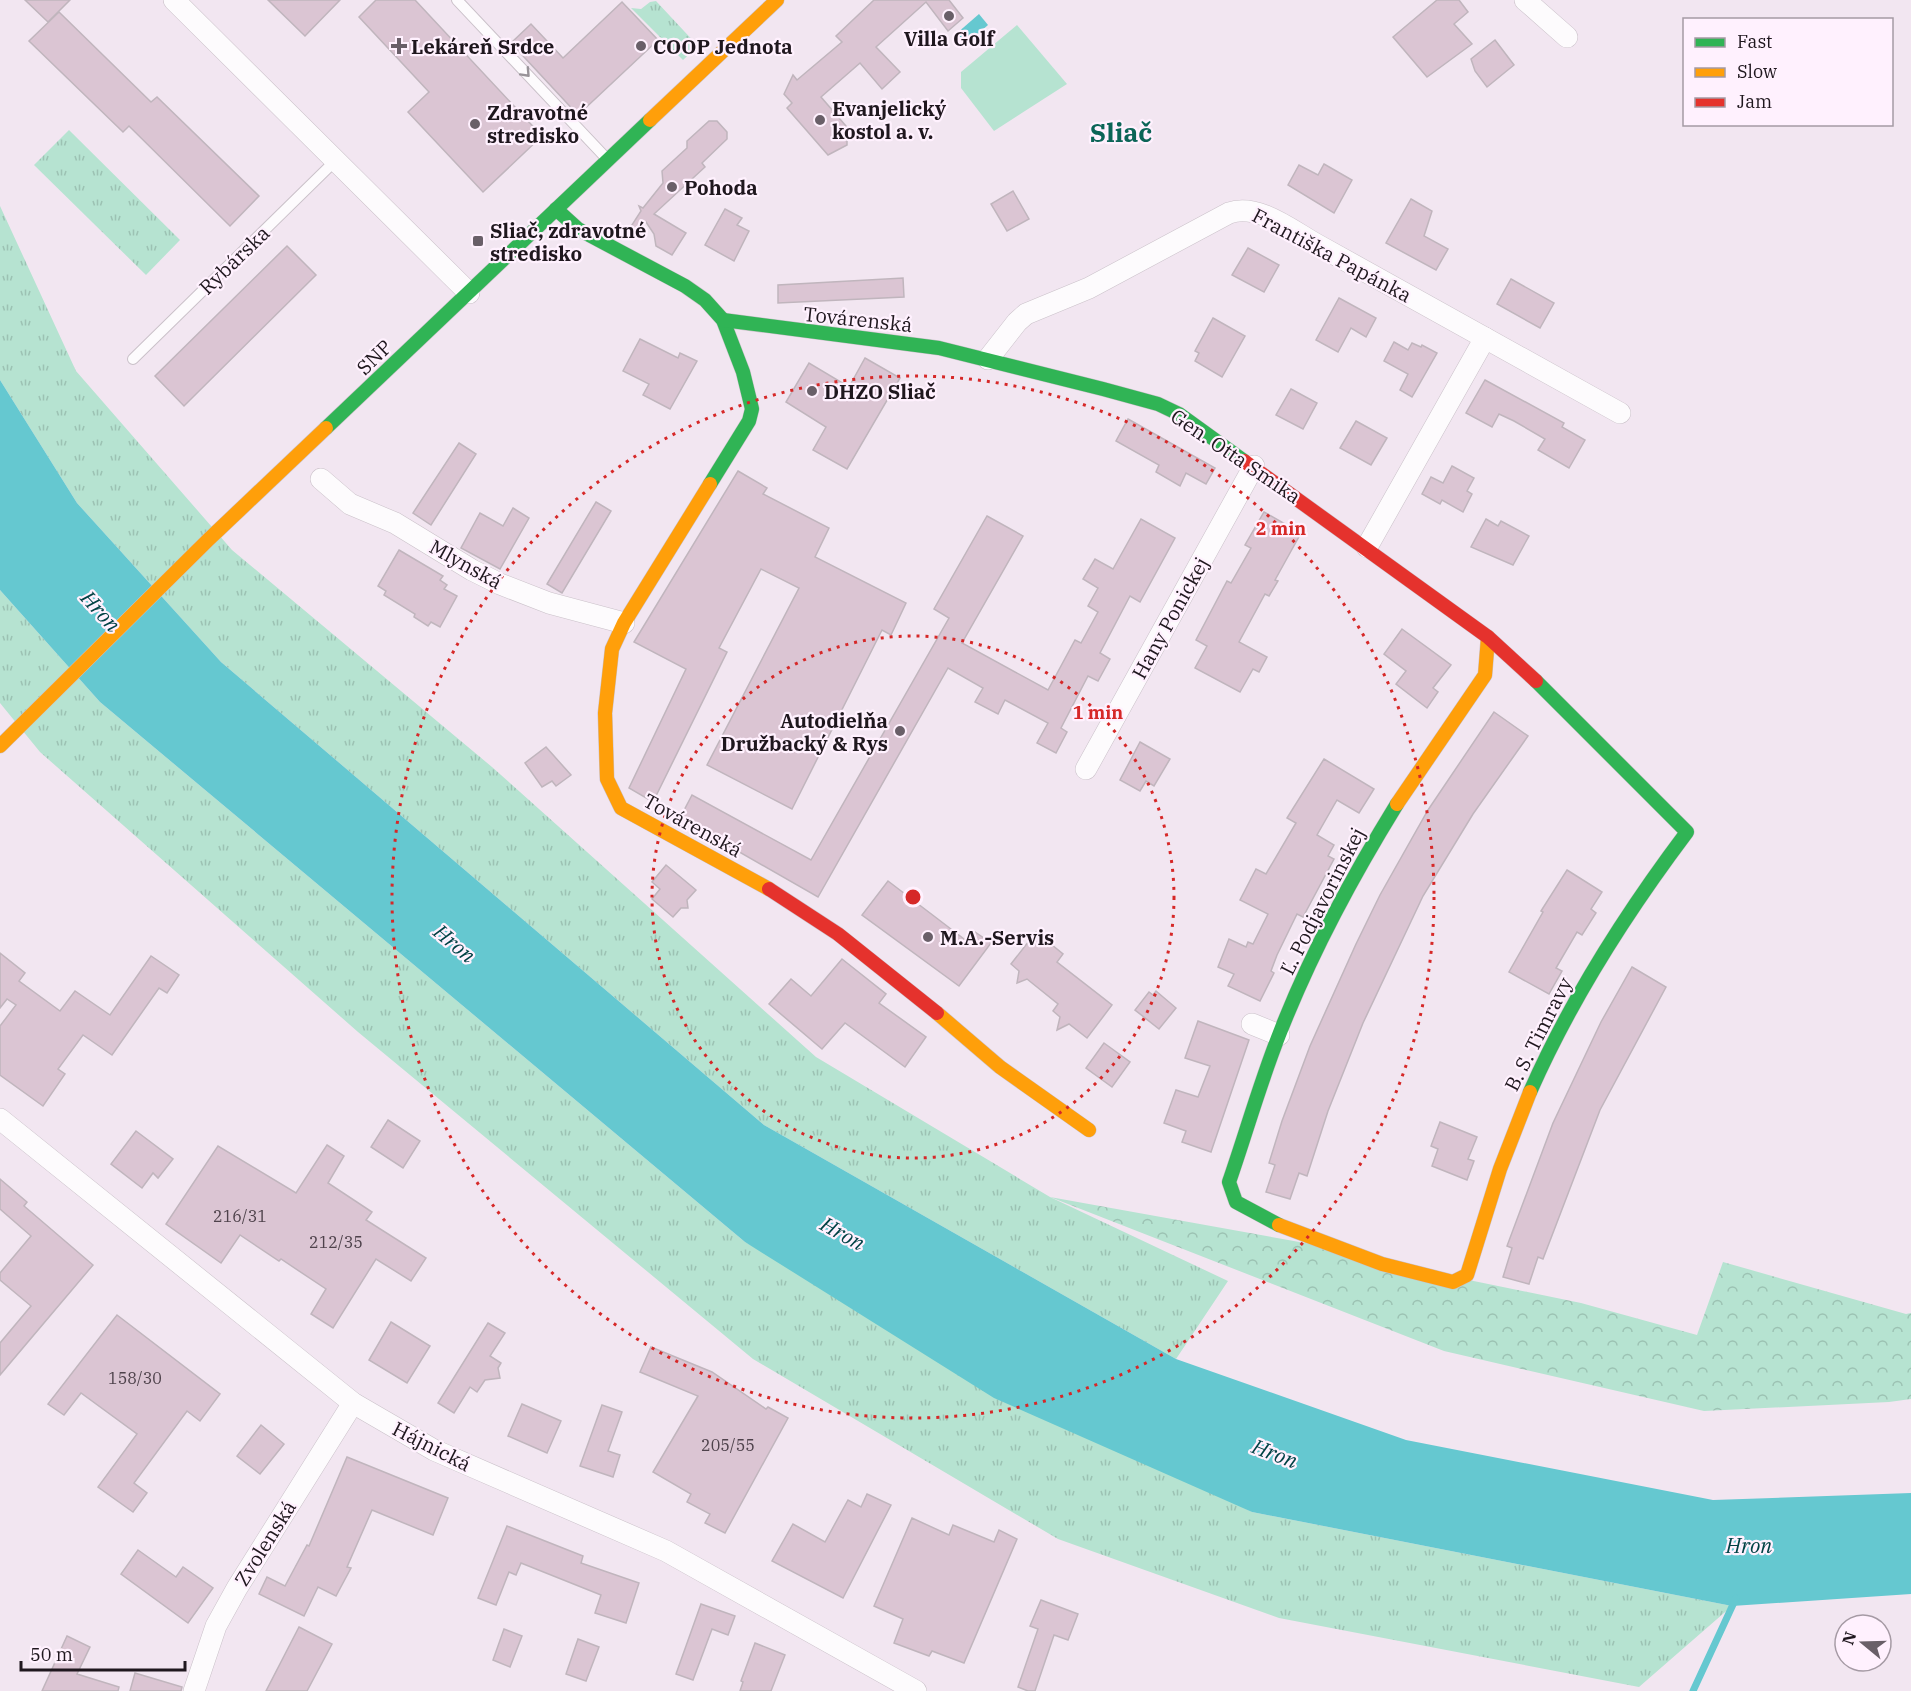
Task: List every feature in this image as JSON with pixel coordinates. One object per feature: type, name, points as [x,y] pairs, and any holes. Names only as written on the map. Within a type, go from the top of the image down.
[{"type":"street","points":[[174,0],[469,293]]},
{"type":"street","name":"SNP","points":[[2,741],[208,540],[777,0]]},
{"type":"street","points":[[1525,0],[1567,37]]},
{"type":"street","name":"Továrenská","points":[[556,209],[578,229],[685,286],[705,300],[723,320],[743,372],[752,409],[749,421],[624,623],[612,649],[608,672],[606,729],[607,780],[612,795],[621,808],[776,893],[838,934],[882,967],[1000,1067],[1089,1130]]},
{"type":"street","name":"Františka Papánka","points":[[988,359],[1026,314],[1089,288],[1229,213],[1246,210],[1266,216],[1620,413]]},
{"type":"street","name":"Továrenská","points":[[723,320],[792,331],[901,342],[988,359]]},
{"type":"street","points":[[1367,548],[1485,338]]},
{"type":"street","name":"Gen. Otta Smika","points":[[988,359],[1158,404],[1200,427],[1488,637],[1549,693],[1688,832]]},
{"type":"street","name":"Hany Ponickej","points":[[1086,769],[1254,466]]},
{"type":"street","name":"Mlynská","points":[[321,479],[350,504],[395,523],[472,570],[500,584],[549,603],[624,623]]},
{"type":"street","name":"Ľ. Podjavorinskej","points":[[1236,1202],[1229,1182],[1279,1035],[1321,942],[1369,849],[1415,775],[1485,675],[1488,663],[1488,637]]},
{"type":"street","name":"B. S. Timravy","points":[[1236,1202],[1267,1221],[1382,1264],[1436,1280],[1453,1282],[1467,1275],[1495,1182],[1524,1106],[1553,1045],[1583,986],[1616,932],[1650,880],[1688,832]]},
{"type":"street","points":[[1252,1024],[1279,1035]]},
{"type":"street","name":"Hájnická","points":[[0,1119],[353,1403],[434,1450],[666,1551],[916,1691]]},
{"type":"street","name":"Zvolenská","points":[[194,1691],[216,1626],[237,1588],[353,1403]]},
{"type":"lane","points":[[457,0],[608,159]]},
{"type":"lane","name":"Rybárska","points":[[133,359],[335,161]]},
{"type":"green space","points":[[656,1],[698,46],[683,60],[631,8],[641,9],[650,2]]},
{"type":"green space","points":[[1017,25],[1067,84],[994,131],[961,88],[961,72]]},
{"type":"green space","points":[[69,130],[180,240],[146,275],[34,165]]},
{"type":"green space","points":[[0,206],[76,371],[232,550],[492,767],[816,1057],[1050,1197],[1228,1281],[1176,1359],[764,1125],[221,662],[77,503],[0,380]]},
{"type":"green space","points":[[0,590],[100,702],[745,1242],[1252,1512],[1732,1606],[1639,1687],[1279,1618],[1058,1539],[753,1359],[358,1032],[40,752],[0,703]]},
{"type":"green space","points":[[1050,1197],[1344,1250],[1459,1278],[1581,1303],[1697,1335],[1723,1262],[1906,1314],[1911,1313],[1911,1399],[1704,1411],[1444,1351]]},
{"type":"water","points":[[979,14],[988,25],[965,45],[956,34]]},
{"type":"water","name":"Hron","points":[[0,380],[77,503],[221,662],[764,1125],[1176,1359],[1406,1440],[1713,1500],[1911,1493],[1911,1594],[1732,1606],[1252,1512],[994,1398],[745,1242],[100,702],[0,590]]},
{"type":"building","points":[[25,0],[70,0],[48,22]]},
{"type":"building","points":[[268,0],[340,0],[305,36]]},
{"type":"building","name":"Zdravotné stredisko","points":[[376,0],[415,0],[542,136],[483,192],[408,112],[429,92],[359,17]]},
{"type":"building","points":[[874,0],[949,0],[963,18],[948,31],[926,2],[876,47],[900,72],[882,89],[860,63],[821,97],[852,133],[847,138],[847,145],[828,155],[787,108],[792,103],[784,94],[793,75],[797,80],[842,42],[836,36]]},
{"type":"building","points":[[1437,0],[1459,0],[1468,12],[1454,24],[1472,44],[1427,77],[1393,37]]},
{"type":"building","points":[[622,2],[658,40],[578,115],[511,43],[531,24],[563,58]]},
{"type":"building","points":[[59,12],[151,102],[157,97],[259,196],[230,226],[129,126],[123,132],[29,41]]},
{"type":"building","points":[[1495,40],[1514,65],[1487,87],[1475,71],[1471,59]]},
{"type":"building","name":"Pohoda","points":[[709,121],[717,121],[727,132],[727,139],[702,163],[705,167],[654,214],[686,233],[672,255],[656,246],[654,234],[646,222],[635,232],[630,228],[641,211],[639,206],[643,208],[663,183],[662,171],[687,148],[687,141]]},
{"type":"building","points":[[1324,164],[1352,180],[1334,213],[1288,185],[1299,165],[1318,175]]},
{"type":"building","points":[[1013,191],[1029,219],[1007,231],[991,204]]},
{"type":"building","points":[[1411,199],[1432,211],[1424,236],[1448,249],[1436,270],[1386,243]]},
{"type":"building","points":[[725,209],[742,218],[737,225],[749,231],[734,261],[705,245]]},
{"type":"building","points":[[287,246],[316,275],[184,406],[155,376]]},
{"type":"building","points":[[1248,248],[1279,265],[1264,292],[1232,275]]},
{"type":"building","points":[[903,278],[904,297],[778,303],[778,285]]},
{"type":"building","points":[[1511,279],[1554,303],[1540,328],[1497,304]]},
{"type":"building","points":[[1339,298],[1376,318],[1366,337],[1351,328],[1338,352],[1316,340]]},
{"type":"building","points":[[1213,318],[1245,336],[1222,377],[1195,361],[1199,353],[1195,351]]},
{"type":"building","points":[[640,339],[678,358],[680,353],[697,361],[670,409],[643,395],[649,384],[623,371]]},
{"type":"building","points":[[1394,342],[1408,350],[1412,343],[1421,347],[1422,345],[1437,353],[1412,397],[1400,390],[1408,374],[1384,361]]},
{"type":"building","points":[[865,358],[900,378],[847,469],[813,450],[826,427],[786,402],[809,363],[849,387]]},
{"type":"building","points":[[1485,380],[1564,423],[1562,427],[1585,440],[1569,468],[1538,450],[1545,439],[1514,421],[1499,414],[1492,427],[1466,413]]},
{"type":"building","points":[[1291,389],[1317,403],[1303,429],[1276,415]]},
{"type":"building","points":[[1128,419],[1215,468],[1206,484],[1186,473],[1180,486],[1156,472],[1159,465],[1116,441]]},
{"type":"building","points":[[1356,421],[1387,438],[1371,465],[1340,448]]},
{"type":"building","points":[[459,443],[476,454],[431,525],[413,513]]},
{"type":"building","points":[[1452,466],[1474,478],[1467,491],[1472,494],[1463,512],[1442,500],[1440,504],[1422,494],[1431,477],[1443,483]]},
{"type":"building","points":[[738,471],[767,488],[763,494],[829,528],[815,557],[906,603],[891,635],[882,630],[792,809],[707,765],[799,588],[761,569],[719,648],[727,652],[653,802],[629,788],[686,669],[634,642]]},
{"type":"building","points":[[596,502],[611,511],[562,593],[547,584]]},
{"type":"building","points":[[513,508],[529,518],[500,569],[461,548],[480,513],[503,526]]},
{"type":"building","points":[[1264,512],[1301,533],[1275,580],[1278,581],[1269,596],[1265,594],[1239,642],[1267,657],[1259,672],[1253,669],[1240,692],[1195,668],[1207,646],[1196,640],[1227,581],[1231,583],[1251,548],[1245,545]]},
{"type":"building","points":[[987,516],[1023,536],[962,643],[1048,690],[1075,640],[1081,643],[1098,612],[1088,606],[1098,588],[1083,579],[1095,559],[1113,569],[1141,519],[1175,538],[1140,602],[1130,596],[1100,653],[1110,659],[1098,681],[1088,676],[1061,728],[1067,732],[1056,753],[1037,743],[1048,723],[1005,700],[998,714],[975,702],[983,688],[948,668],[818,897],[680,818],[692,795],[811,860],[949,618],[934,609]]},
{"type":"building","points":[[1486,519],[1498,526],[1501,521],[1529,536],[1513,565],[1471,547]]},
{"type":"building","points":[[399,550],[443,576],[440,580],[447,585],[444,589],[457,596],[440,627],[431,622],[428,626],[414,617],[415,614],[384,595],[386,591],[378,586]]},
{"type":"building","points":[[1402,629],[1451,665],[1433,688],[1438,692],[1427,708],[1396,684],[1406,671],[1384,654]]},
{"type":"building","points":[[1494,712],[1528,736],[1473,814],[1423,896],[1363,1023],[1328,1111],[1307,1176],[1299,1173],[1290,1199],[1266,1192],[1275,1165],[1269,1163],[1282,1121],[1310,1046],[1356,944],[1380,895],[1428,810]]},
{"type":"building","points":[[1140,742],[1170,759],[1154,786],[1146,781],[1140,791],[1120,780]]},
{"type":"building","points":[[546,747],[571,775],[556,786],[552,781],[542,787],[525,763]]},
{"type":"building","points":[[1324,759],[1374,789],[1359,813],[1337,800],[1317,835],[1334,845],[1328,856],[1334,859],[1303,917],[1297,914],[1277,955],[1271,971],[1274,973],[1260,1001],[1228,986],[1234,974],[1218,967],[1229,939],[1246,947],[1248,942],[1253,944],[1268,914],[1240,900],[1256,869],[1266,874],[1296,823],[1287,818]]},
{"type":"building","points":[[666,865],[696,890],[687,900],[688,908],[681,908],[673,917],[652,899],[660,889],[652,882]]},
{"type":"building","points":[[1567,870],[1602,892],[1591,909],[1596,913],[1582,935],[1577,932],[1556,968],[1562,971],[1549,994],[1509,972],[1543,912],[1541,911]]},
{"type":"building","name":"M.A.-Servis","points":[[888,881],[968,942],[975,932],[991,943],[959,986],[862,915]]},
{"type":"building","points":[[1036,932],[1063,954],[1057,962],[1112,1005],[1087,1038],[1069,1024],[1057,1030],[1060,1017],[1053,1011],[1058,1004],[1027,979],[1017,983],[1019,971],[1011,964]]},
{"type":"building","points":[[0,953],[25,973],[19,981],[60,1011],[75,991],[110,1015],[151,956],[179,975],[167,993],[159,988],[112,1055],[83,1035],[58,1069],[65,1074],[43,1106],[0,1075],[0,1026],[16,1005],[7,999],[0,1008]]},
{"type":"building","points":[[842,959],[886,994],[879,1003],[926,1037],[905,1067],[845,1023],[822,1049],[769,1004],[791,979],[811,996]]},
{"type":"building","points":[[1632,967],[1666,987],[1600,1110],[1543,1259],[1538,1257],[1529,1284],[1503,1277],[1512,1248],[1507,1246],[1553,1123],[1601,1022]]},
{"type":"building","points":[[1156,991],[1176,1008],[1159,1029],[1135,1010],[1149,992],[1153,995]]},
{"type":"building","points":[[1198,1021],[1249,1040],[1211,1152],[1182,1142],[1186,1131],[1164,1123],[1176,1090],[1198,1097],[1210,1066],[1185,1058]]},
{"type":"building","points":[[1104,1043],[1130,1062],[1112,1087],[1086,1068]]},
{"type":"building","points":[[388,1120],[420,1141],[403,1168],[371,1147]]},
{"type":"building","points":[[1440,1122],[1477,1137],[1468,1159],[1474,1161],[1467,1180],[1432,1166],[1438,1149],[1431,1146]]},
{"type":"building","points":[[136,1131],[173,1159],[158,1178],[153,1173],[142,1188],[111,1164]]},
{"type":"building","points":[[327,1145],[344,1156],[328,1183],[372,1212],[366,1220],[426,1258],[411,1281],[376,1259],[333,1328],[311,1314],[326,1289],[281,1259],[279,1261],[240,1235],[221,1263],[166,1224],[218,1146],[296,1193]]},
{"type":"building","points":[[0,1179],[27,1202],[24,1206],[93,1265],[0,1375],[0,1343],[31,1306],[0,1280],[0,1273],[31,1236],[0,1209]]},
{"type":"building","points":[[117,1315],[220,1394],[200,1421],[187,1411],[134,1483],[147,1493],[133,1512],[98,1487],[137,1434],[81,1393],[64,1415],[48,1404]]},
{"type":"building","points":[[391,1322],[430,1346],[407,1383],[369,1360]]},
{"type":"building","points":[[488,1323],[505,1333],[490,1356],[501,1363],[498,1368],[500,1378],[485,1380],[477,1392],[470,1387],[454,1413],[438,1403]]},
{"type":"building","points":[[651,1347],[712,1372],[766,1409],[768,1407],[788,1418],[725,1533],[705,1523],[710,1514],[687,1502],[691,1494],[653,1472],[698,1396],[640,1372]]},
{"type":"building","points":[[522,1404],[561,1421],[547,1453],[508,1436]]},
{"type":"building","points":[[602,1405],[622,1412],[608,1451],[620,1455],[613,1477],[580,1466]]},
{"type":"building","points":[[261,1425],[284,1444],[260,1474],[237,1456]]},
{"type":"building","points":[[347,1457],[448,1498],[433,1535],[372,1510],[347,1567],[351,1568],[336,1596],[318,1587],[304,1616],[259,1594],[267,1577],[285,1586],[307,1545],[309,1546]]},
{"type":"building","points":[[867,1494],[891,1505],[843,1598],[772,1561],[793,1524],[825,1542],[848,1500],[861,1507]]},
{"type":"building","points":[[912,1518],[949,1535],[953,1525],[994,1542],[999,1530],[1017,1539],[964,1663],[932,1651],[929,1656],[894,1643],[903,1619],[874,1606]]},
{"type":"building","points":[[507,1526],[583,1556],[581,1563],[639,1583],[626,1623],[595,1613],[601,1595],[521,1563],[516,1575],[509,1572],[496,1605],[478,1598]]},
{"type":"building","points":[[138,1550],[176,1577],[183,1567],[213,1588],[188,1623],[121,1574]]},
{"type":"building","points":[[1041,1600],[1078,1614],[1068,1640],[1054,1635],[1035,1691],[1028,1691],[1018,1687],[1038,1629],[1030,1626]]},
{"type":"building","points":[[701,1604],[735,1616],[728,1635],[712,1629],[693,1680],[676,1674]]},
{"type":"building","points":[[299,1627],[332,1644],[307,1691],[266,1691]]},
{"type":"building","points":[[504,1629],[522,1636],[510,1667],[493,1660]]},
{"type":"building","points":[[67,1636],[90,1647],[77,1674],[119,1687],[118,1691],[42,1691]]},
{"type":"building","points":[[578,1639],[599,1647],[586,1681],[566,1674]]},
{"type":"building","points":[[755,1643],[785,1655],[771,1691],[740,1691],[743,1682],[741,1681]]},
{"type":"building","points":[[135,1673],[182,1687],[181,1691],[130,1691]]},
{"type":"waterway","points":[[1693,1691],[1736,1598]]},
{"type":"traffic: fast","points":[[326,428],[650,120]]},
{"type":"traffic: fast","points":[[556,209],[578,229],[685,286],[705,300],[723,320],[743,372],[752,409],[749,421],[710,484]]},
{"type":"traffic: fast","points":[[723,320],[939,348],[1103,389],[1158,404],[1179,414],[1244,461]]},
{"type":"traffic: fast","points":[[1530,1092],[1563,1024],[1601,958],[1642,894],[1687,832],[1536,681]]},
{"type":"traffic: fast","points":[[1279,1225],[1236,1202],[1229,1182],[1272,1053],[1304,975],[1348,888],[1397,804]]},
{"type":"traffic: slow","points":[[650,120],[777,0]]},
{"type":"traffic: slow","points":[[0,746],[208,540],[326,428]]},
{"type":"traffic: slow","points":[[710,484],[624,623],[612,649],[605,713],[607,779],[621,808],[769,889]]},
{"type":"traffic: slow","points":[[1397,804],[1485,675],[1488,637]]},
{"type":"traffic: slow","points":[[937,1013],[1000,1067],[1089,1130]]},
{"type":"traffic: slow","points":[[1279,1225],[1382,1264],[1453,1282],[1467,1275],[1500,1169],[1530,1092]]},
{"type":"traffic: jam","points":[[1244,461],[1488,637],[1536,681]]},
{"type":"traffic: jam","points":[[769,889],[838,934],[937,1013]]},
{"type":"place","name":"Villa Golf","points":[[949,16]]},
{"type":"place","name":"Lekáreň Srdce","points":[[399,46]]},
{"type":"place","name":"COOP Jednota","points":[[641,46]]},
{"type":"place","name":"Evanjelický kostol a. v.","points":[[820,120]]},
{"type":"place","name":"Zdravotné stredisko","points":[[475,124]]},
{"type":"place","name":"Pohoda","points":[[672,187]]},
{"type":"place","name":"Sliač, zdravotné stredisko","points":[[478,241]]},
{"type":"place","name":"DHZO Sliač","points":[[812,391]]},
{"type":"place","name":"Autodielňa Družbacký & Rys","points":[[900,731]]},
{"type":"place","name":"M.A.-Servis","points":[[928,937]]},
{"type":"district","name":"Sliač","points":[[1121,132]]}]
